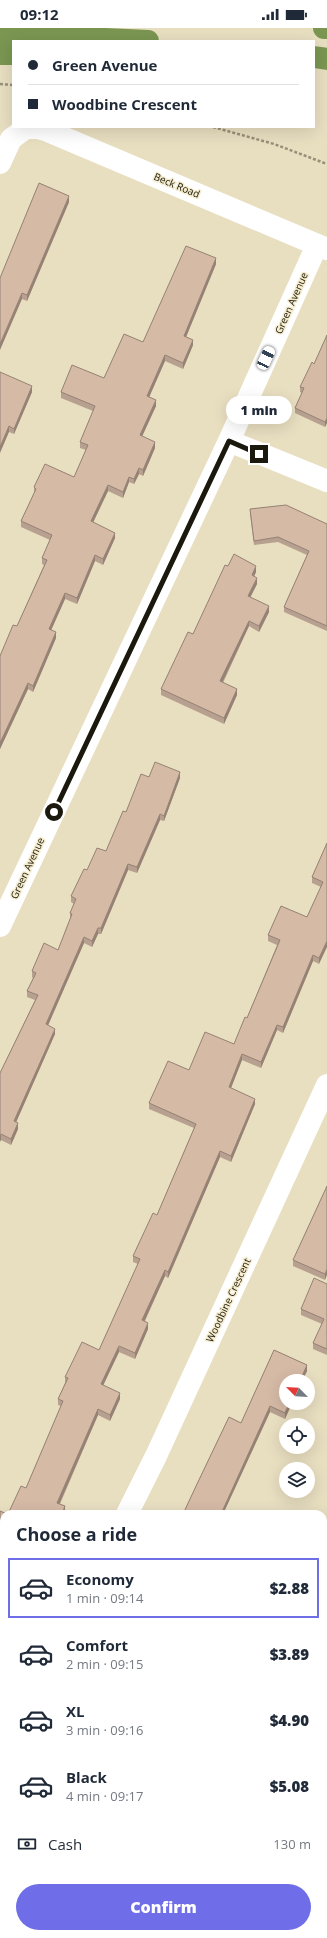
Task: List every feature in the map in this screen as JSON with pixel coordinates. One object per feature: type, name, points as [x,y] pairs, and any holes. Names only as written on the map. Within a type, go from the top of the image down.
[{"type":"highway","points":[[0,34],[127,40]]},
{"type":"highway","points":[[0,54],[12,54]]},
{"type":"highway","points":[[315,57],[327,59]]},
{"type":"street","name":"Beck Road","points":[[0,163],[11,139],[26,128],[38,128],[322,247]]},
{"type":"street","name":"Green Avenue","points":[[0,926],[322,247]]},
{"type":"street","points":[[229,441],[327,481]]},
{"type":"street","name":"Woodbine Crescent","points":[[129,1510],[156,1456],[327,1085]]},
{"type":"path","points":[[0,84],[12,85]]},
{"type":"path","points":[[217,128],[274,144],[327,164]]},
{"type":"building","points":[[39,183],[69,196],[27,295],[22,293],[0,344],[0,278]]},
{"type":"building","points":[[186,246],[216,258],[184,336],[193,340],[183,363],[165,355],[147,396],[156,400],[140,435],[155,442],[143,470],[139,468],[134,479],[129,477],[123,492],[108,485],[91,521],[115,533],[103,559],[95,555],[77,598],[65,593],[49,629],[56,632],[33,686],[28,683],[0,743],[0,656],[13,625],[17,626],[47,560],[42,558],[52,535],[21,521],[36,489],[34,487],[45,464],[74,477],[88,445],[80,442],[95,406],[61,392],[72,365],[104,378],[124,334],[143,342]]},
{"type":"building","points":[[327,335],[327,418],[325,422],[295,408],[304,388],[300,387],[312,362],[314,364]]},
{"type":"building","points":[[0,372],[32,386],[14,429],[9,426],[0,447]]},
{"type":"building","points":[[286,505],[327,524],[327,626],[284,607],[309,551],[278,537],[254,541],[250,509]]},
{"type":"building","points":[[234,554],[256,566],[252,575],[257,578],[248,596],[269,606],[259,626],[249,621],[220,681],[237,689],[224,718],[161,689],[188,632],[193,634],[225,565],[228,566]]},
{"type":"building","points":[[155,762],[180,772],[164,816],[160,814],[137,867],[128,864],[101,928],[98,928],[92,941],[84,937],[46,1024],[55,1029],[14,1121],[18,1123],[11,1139],[1,1134],[0,1137],[0,1073],[38,995],[27,991],[36,973],[32,971],[44,943],[58,950],[72,914],[70,913],[76,899],[71,896],[84,869],[87,870],[97,848],[106,851],[123,811],[126,812],[141,774],[149,777]]},
{"type":"building","points":[[327,843],[327,941],[319,958],[313,955],[283,1027],[277,1025],[261,1062],[242,1054],[229,1087],[255,1099],[231,1156],[220,1151],[168,1272],[165,1270],[142,1320],[148,1323],[135,1353],[119,1346],[101,1384],[120,1393],[110,1415],[98,1409],[57,1503],[65,1506],[64,1510],[10,1510],[21,1486],[26,1488],[63,1401],[58,1399],[68,1378],[65,1377],[82,1342],[99,1350],[140,1259],[133,1256],[153,1213],[157,1215],[196,1124],[149,1103],[168,1061],[189,1070],[205,1032],[234,1044],[245,1017],[247,1018],[280,940],[268,935],[281,906],[307,917],[323,882],[312,877]]},
{"type":"building","points":[[327,1186],[327,1269],[325,1274],[293,1260]]},
{"type":"building","points":[[314,1278],[327,1284],[327,1349],[313,1343],[324,1319],[301,1309]]},
{"type":"building","points":[[274,1350],[307,1365],[303,1374],[279,1374],[279,1410],[286,1410],[285,1413],[270,1406],[223,1510],[185,1510],[229,1417],[241,1423]]},
{"type":"route","points":[[54,812],[229,441],[259,454]]}]
